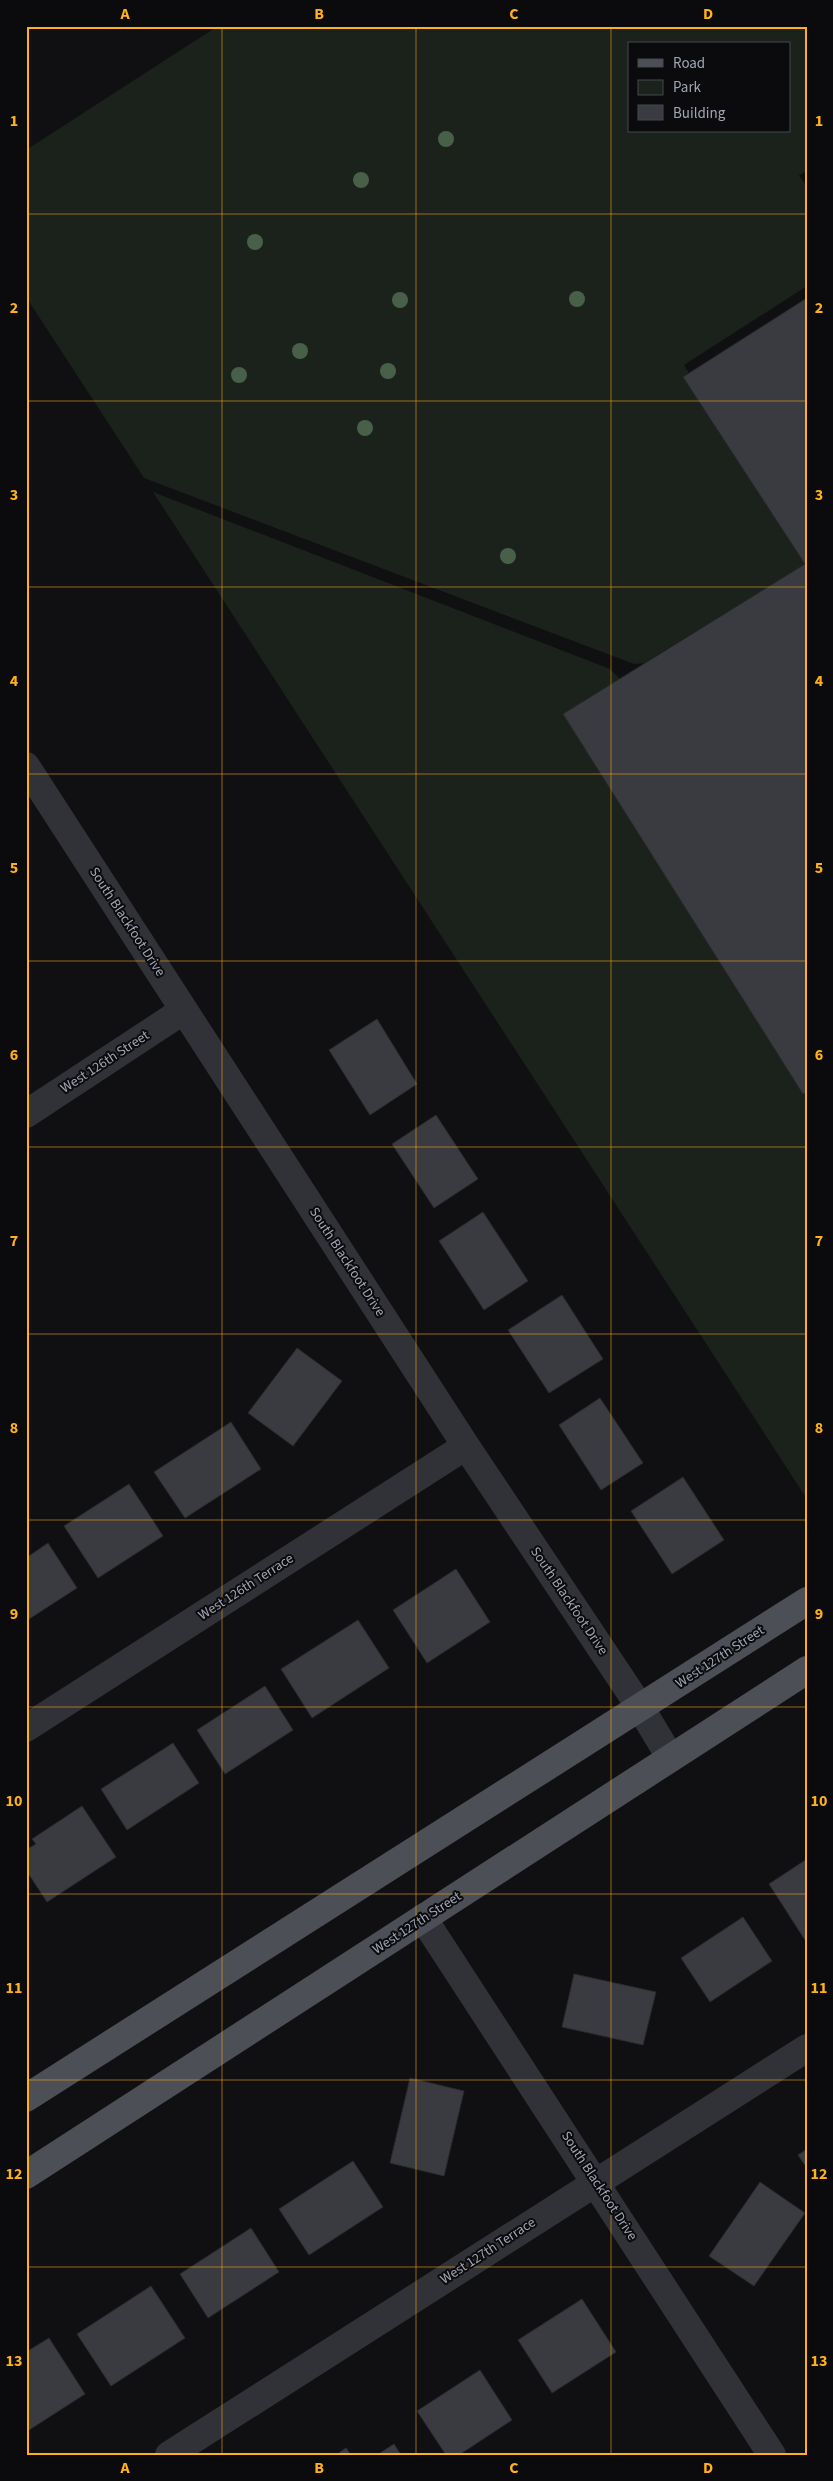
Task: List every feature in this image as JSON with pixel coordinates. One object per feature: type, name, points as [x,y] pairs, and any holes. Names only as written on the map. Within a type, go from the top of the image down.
[{"type":"main road","name":"West 127th Street","points":[[26,2098],[807,1602]]},
{"type":"main road","name":"West 127th Street","points":[[26,2175],[807,1670]]},
{"type":"street","name":"South Blackfoot Drive","points":[[26,766],[466,1446],[640,1708],[670,1757]]},
{"type":"street","name":"West 126th Street","points":[[26,1114],[184,1010]]},
{"type":"street","name":"West 126th Terrace","points":[[26,1728],[466,1446]]},
{"type":"street","name":"South Blackfoot Drive","points":[[423,1918],[597,2182],[772,2455]]},
{"type":"street","name":"West 127th Terrace","points":[[169,2455],[807,2048]]},
{"type":"green space","points":[[218,26],[807,26],[807,171],[799,175],[807,187],[807,286],[684,365],[689,373],[683,377],[805,564],[644,663],[634,664],[144,478],[26,297],[26,150]]},
{"type":"green space","points":[[153,492],[610,669],[620,679],[803,1094],[807,1092],[807,1499]]},
{"type":"building","points":[[807,298],[807,1092],[803,1094],[563,714],[805,564],[683,377]]},
{"type":"building","points":[[377,1019],[417,1084],[370,1115],[329,1050]]},
{"type":"building","points":[[436,1115],[478,1179],[434,1208],[392,1144]]},
{"type":"building","points":[[483,1212],[528,1281],[484,1310],[439,1241]]},
{"type":"building","points":[[562,1295],[603,1359],[549,1393],[508,1330]]},
{"type":"building","points":[[297,1348],[342,1381],[293,1446],[248,1413]]},
{"type":"building","points":[[600,1398],[643,1463],[601,1490],[559,1425]]},
{"type":"building","points":[[231,1422],[261,1469],[185,1518],[154,1472]]},
{"type":"building","points":[[683,1477],[724,1540],[672,1574],[631,1511]]},
{"type":"building","points":[[129,1484],[163,1536],[98,1578],[64,1526]]},
{"type":"building","points":[[48,1543],[77,1588],[26,1621],[26,1558]]},
{"type":"building","points":[[456,1569],[490,1622],[427,1663],[393,1610]]},
{"type":"building","points":[[358,1620],[389,1668],[312,1718],[281,1669]]},
{"type":"building","points":[[265,1686],[293,1730],[225,1774],[197,1730]]},
{"type":"building","points":[[173,1743],[199,1783],[127,1830],[101,1789]]},
{"type":"building","points":[[82,1806],[116,1857],[47,1902],[26,1870],[26,1850],[36,1844],[32,1839]]},
{"type":"building","points":[[807,1859],[807,1939],[805,1940],[769,1884]]},
{"type":"building","points":[[743,1917],[772,1961],[710,2002],[681,1958]]},
{"type":"building","points":[[574,1974],[656,1992],[643,2045],[562,2027]]},
{"type":"building","points":[[410,2078],[464,2091],[444,2176],[390,2163]]},
{"type":"building","points":[[807,2149],[807,2168],[798,2155]]},
{"type":"building","points":[[353,2161],[383,2207],[309,2255],[279,2209]]},
{"type":"building","points":[[760,2182],[805,2213],[754,2286],[709,2256]]},
{"type":"building","points":[[251,2228],[279,2272],[208,2318],[180,2274]]},
{"type":"building","points":[[151,2286],[185,2338],[111,2386],[77,2334]]},
{"type":"building","points":[[582,2299],[616,2352],[552,2393],[518,2340]]},
{"type":"building","points":[[49,2338],[85,2394],[26,2432],[26,2352]]},
{"type":"building","points":[[480,2370],[512,2420],[459,2455],[446,2455],[417,2411]]},
{"type":"building","points":[[394,2444],[401,2455],[377,2455]]},
{"type":"building","points":[[346,2448],[351,2455],[336,2455]]}]
